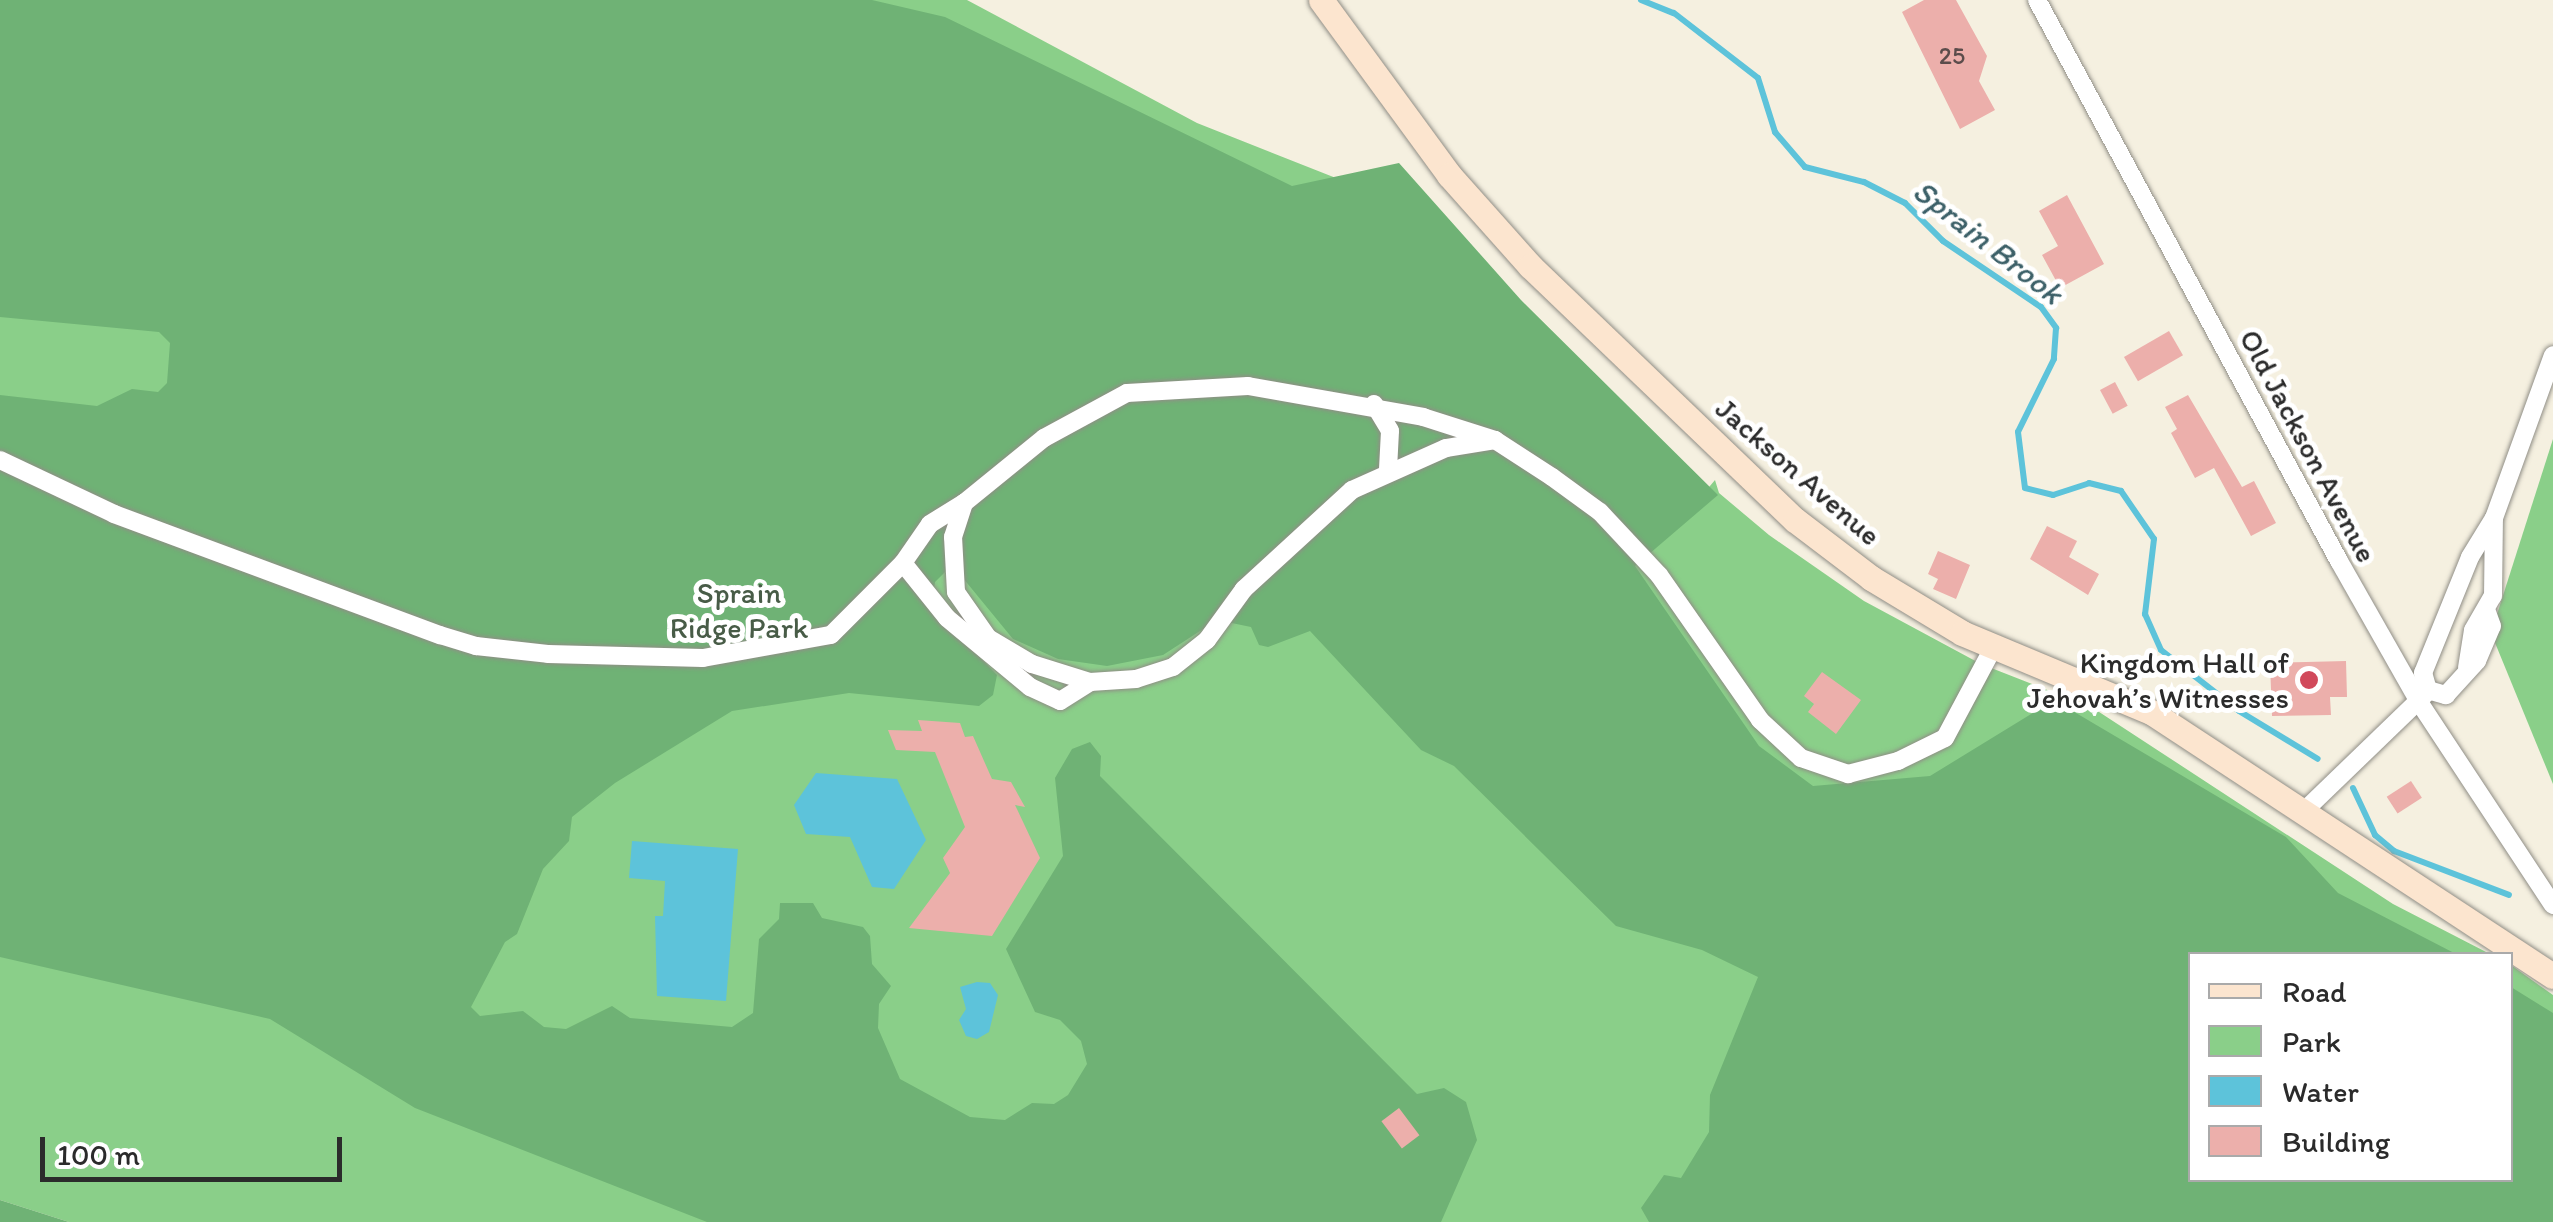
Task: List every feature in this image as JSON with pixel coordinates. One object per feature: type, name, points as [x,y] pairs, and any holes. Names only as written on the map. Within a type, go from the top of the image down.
[{"type":"main road","name":"Jackson Avenue","points":[[1321,0],[1449,175],[1530,266],[1810,532],[1871,578],[1993,648],[2151,712],[2553,976]]},
{"type":"street","name":"Old Jackson Avenue","points":[[2036,0],[2424,696],[2553,905]]},
{"type":"street","points":[[2424,696],[2423,673],[2494,518],[2553,355]]},
{"type":"street","points":[[0,460],[114,514],[476,646],[703,658],[762,652],[831,635],[903,563],[923,531],[1044,438],[1127,394],[1248,386],[1374,404],[1495,440],[1600,512],[1659,574],[1760,720],[1800,758],[1848,774],[1898,761],[1945,738],[1993,648]]},
{"type":"street","points":[[1374,404],[1390,431],[1388,470]]},
{"type":"street","points":[[903,563],[947,618],[1030,686],[1060,701],[1090,682],[1173,667],[1207,640],[1257,577],[1352,490],[1388,470],[1446,448],[1495,440]]},
{"type":"street","points":[[964,503],[952,556],[956,592],[968,616],[988,638],[1032,664],[1090,682]]},
{"type":"street","points":[[2436,644],[2465,663],[2478,661],[2492,626],[2487,612],[2494,518]]},
{"type":"street","points":[[2453,601],[2487,612]]},
{"type":"street","points":[[2303,812],[2424,696],[2446,695],[2465,663]]},
{"type":"green space","name":"Sprain Ridge Park","points":[[0,0],[872,0],[945,17],[1292,186],[1399,163],[1521,300],[1718,495],[1635,566],[1759,746],[1813,786],[1930,776],[2054,700],[2286,837],[2338,893],[2452,952],[2188,952],[2188,1182],[2513,1182],[2513,988],[2553,1013],[2553,1222],[1649,1222],[1641,1208],[1664,1175],[1681,1178],[1709,1132],[1710,1095],[1758,977],[1702,950],[1616,926],[1454,766],[1421,750],[1310,631],[1268,647],[1259,645],[1251,627],[1217,620],[1163,655],[1107,666],[1058,659],[1013,639],[958,572],[946,571],[935,582],[931,607],[997,675],[993,695],[979,706],[849,693],[732,711],[615,783],[572,817],[569,841],[543,869],[517,934],[505,942],[471,1007],[480,1016],[523,1011],[544,1027],[566,1029],[612,1006],[630,1018],[732,1027],[753,1013],[759,939],[779,919],[780,903],[813,903],[822,918],[863,927],[870,936],[872,964],[891,986],[879,1004],[878,1028],[900,1079],[970,1117],[1005,1120],[1032,1103],[1054,1104],[1068,1095],[1087,1064],[1081,1041],[1060,1020],[1035,1012],[1006,949],[1063,856],[1055,778],[1072,749],[1090,742],[1101,756],[1100,776],[1417,1094],[1444,1088],[1466,1102],[1477,1140],[1441,1222],[707,1222],[415,1108],[270,1019],[0,957],[0,395],[97,406],[132,389],[158,392],[167,383],[170,343],[159,332],[0,317]]},
{"type":"green space","name":"Sprain Ridge Park","points":[[17,0],[967,0],[1197,123],[1341,180],[1678,524],[1715,480],[1719,493],[1769,535],[1864,601],[1981,664],[2093,708],[2393,904],[2486,952],[2188,952],[2188,1182],[2513,1182],[2513,966],[2553,995],[2553,1222],[69,1222],[0,1200],[0,64]]},
{"type":"green space","points":[[2553,439],[2553,784],[2491,633]]},
{"type":"green space","points":[[0,1200],[69,1222],[0,1222]]},
{"type":"water","points":[[816,773],[897,779],[926,840],[894,889],[872,887],[850,837],[806,834],[794,805]]},
{"type":"water","points":[[632,841],[738,849],[726,1001],[657,996],[655,916],[663,916],[665,881],[629,878]]},
{"type":"water","points":[[990,983],[998,995],[989,1032],[977,1039],[966,1036],[959,1020],[966,1009],[960,987]]},
{"type":"building","points":[[1924,0],[1956,0],[1987,56],[1979,81],[1995,110],[1960,129],[1902,12]]},
{"type":"building","points":[[2067,195],[2104,264],[2060,288],[2042,255],[2058,246],[2039,211]]},
{"type":"building","points":[[2169,331],[2183,355],[2138,381],[2124,357]]},
{"type":"building","points":[[2115,382],[2128,406],[2113,414],[2100,390]]},
{"type":"building","points":[[2188,395],[2242,487],[2254,481],[2276,523],[2251,536],[2214,468],[2195,478],[2171,433],[2177,429],[2165,407]]},
{"type":"building","points":[[2047,526],[2077,541],[2069,557],[2099,574],[2088,595],[2030,559]]},
{"type":"building","points":[[1938,551],[1970,565],[1956,599],[1933,589],[1938,579],[1928,574]]},
{"type":"building","name":"Kingdom Hall of Jehovah’s Witnesses","points":[[2346,661],[2347,697],[2330,697],[2331,715],[2272,716],[2270,663]]},
{"type":"building","points":[[1822,672],[1861,700],[1836,734],[1808,712],[1814,704],[1804,696]]},
{"type":"building","points":[[918,720],[960,723],[965,737],[973,736],[992,779],[1011,782],[1025,807],[1015,805],[1040,858],[992,936],[909,928],[950,873],[943,858],[965,827],[935,752],[896,750],[888,730],[922,731]]},
{"type":"building","points":[[2411,781],[2422,798],[2398,814],[2387,797]]},
{"type":"building","points":[[1399,1108],[1419,1135],[1402,1148],[1381,1121]]},
{"type":"waterway","name":"Sprain Brook","points":[[1641,0],[1674,13],[1758,78],[1775,132],[1805,167],[1864,182],[1905,203],[1943,241],[2041,307],[2056,328],[2054,359],[2018,432],[2025,488],[2053,495],[2089,483],[2121,491],[2154,539],[2145,614],[2161,650],[2239,711],[2318,759]]},
{"type":"waterway","name":"Sprain Brook","points":[[2353,788],[2375,835],[2394,851],[2509,895]]},
{"type":"place","name":"Kingdom Hall of Jehovah’s Witnesses","points":[[2309,680]]}]
